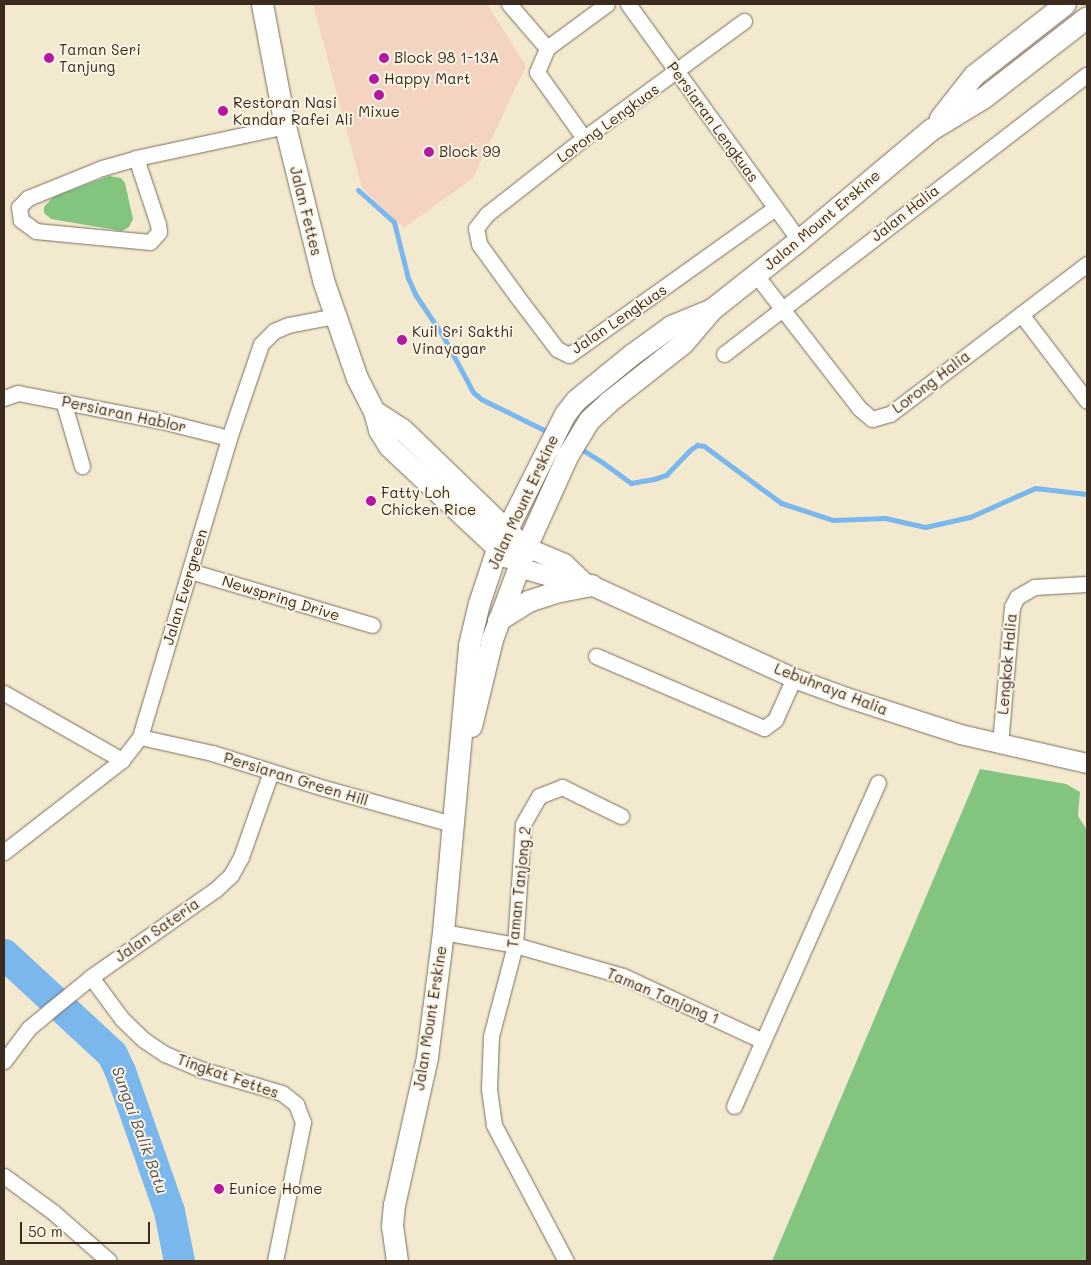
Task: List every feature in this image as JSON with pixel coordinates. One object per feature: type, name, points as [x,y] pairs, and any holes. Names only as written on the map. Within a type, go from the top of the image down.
[{"type":"main road","name":"Jalan Fettes","points":[[262,4],[285,126],[310,231],[335,316],[356,378],[374,411],[379,430],[389,446],[518,567]]},
{"type":"main road","name":"Jalan Mount Erskine","points":[[930,130],[974,75],[1064,4]]},
{"type":"main road","points":[[1011,46],[1044,34],[1082,4]]},
{"type":"main road","name":"Jalan Mount Erskine","points":[[458,772],[498,620],[526,547],[567,456],[577,436],[589,420],[608,402],[683,343],[712,309],[799,240],[930,130],[984,97],[1087,17]]},
{"type":"main road","name":"Jalan Mount Erskine","points":[[397,1261],[392,1226],[394,1205],[427,1057],[443,932],[469,645],[497,549],[558,427],[576,400],[631,355],[671,326],[712,309]]},
{"type":"main road","name":"Jalan Fettes","points":[[374,411],[402,429],[526,547]]},
{"type":"main road","points":[[498,620],[528,601],[588,584]]},
{"type":"street","points":[[509,4],[547,48]]},
{"type":"street","points":[[584,138],[537,72],[547,48],[607,4]]},
{"type":"street","name":"Persiaran Lengkuas","points":[[628,4],[774,209],[799,240]]},
{"type":"street","name":"Lorong Lengkuas","points":[[476,228],[487,214],[584,138],[677,72],[744,21]]},
{"type":"street","name":"Jalan Halia","points":[[724,354],[1087,74]]},
{"type":"street","points":[[136,158],[158,224],[159,232],[150,242],[36,231],[22,220],[19,207],[28,198],[102,168],[136,158],[285,126]]},
{"type":"street","name":"Jalan Lengkuas","points":[[476,228],[479,244],[516,295],[557,349],[570,355],[774,209]]},
{"type":"street","name":"Lorong Halia","points":[[756,275],[859,408],[872,420],[890,414],[1087,264]]},
{"type":"street","points":[[1021,314],[1087,401]]},
{"type":"street","name":"Jalan Evergreen","points":[[4,852],[122,760],[140,737],[229,438],[261,344],[267,337],[288,325],[335,316]]},
{"type":"street","name":"Persiaran Hablor","points":[[11,395],[63,401],[162,421],[229,438]]},
{"type":"street","points":[[63,401],[82,466]]},
{"type":"street","name":"Lebuhraya Halia","points":[[526,547],[564,563],[588,584]]},
{"type":"street","name":"Lebuhraya Halia","points":[[518,567],[556,578],[588,584],[794,678],[941,728],[1000,744],[1087,763]]},
{"type":"street","name":"Newspring Drive","points":[[190,571],[372,625]]},
{"type":"street","name":"Lengkok Halia","points":[[1000,744],[1012,607],[1017,597],[1034,587],[1087,584]]},
{"type":"street","points":[[596,656],[764,728],[775,720],[794,678]]},
{"type":"street","points":[[4,693],[122,760]]},
{"type":"street","name":"Persiaran Green Hill","points":[[140,737],[212,753],[452,824]]},
{"type":"street","name":"Jalan Sateria","points":[[4,1061],[29,1028],[48,1012],[91,977],[215,890],[231,875],[241,857],[271,772]]},
{"type":"street","points":[[734,1106],[878,783]]},
{"type":"street","name":"Taman Tanjong 2","points":[[566,1261],[494,1125],[490,1088],[491,1036],[515,945],[523,824],[538,796],[562,787],[621,816]]},
{"type":"street","name":"Taman Tanjong 1","points":[[443,932],[515,945],[623,976],[763,1041]]},
{"type":"street","name":"Tingkat Fettes","points":[[91,977],[122,1019],[144,1040],[166,1054],[200,1069],[282,1093],[296,1104],[303,1122],[275,1261]]},
{"type":"street","points":[[4,1176],[53,1212],[109,1261]]},
{"type":"shaded area","points":[[313,4],[487,4],[526,66],[473,178],[404,228],[362,188]]},
{"type":"green space","points":[[109,176],[121,178],[125,183],[133,219],[129,227],[122,231],[51,219],[44,213],[44,207],[53,197]]},
{"type":"green space","points":[[980,769],[1066,784],[1080,792],[1078,816],[1087,830],[1087,1261],[772,1261]]},
{"type":"waterway","points":[[358,190],[394,222],[408,278],[415,294],[443,336],[473,392],[481,399],[550,433]]},
{"type":"waterway","points":[[578,447],[631,483],[666,475],[690,450],[697,445],[704,446],[781,503],[833,520],[885,518],[925,527],[970,517],[1035,488],[1087,494]]},
{"type":"waterway","name":"Sungai Balik Batu","points":[[4,954],[112,1054],[120,1071],[169,1211],[179,1261]]},
{"type":"place","name":"Taman Seri Tanjung","points":[[49,58]]},
{"type":"place","name":"Block 98 1-13A","points":[[384,58]]},
{"type":"place","name":"Happy Mart","points":[[374,79]]},
{"type":"place","name":"Mixue","points":[[379,95]]},
{"type":"place","name":"Restoran Nasi Kandar Rafei Ali","points":[[223,111]]},
{"type":"place","name":"Block 99","points":[[429,152]]},
{"type":"place","name":"Kuil Sri Sakthi Vinayagar","points":[[402,340]]},
{"type":"place","name":"Fatty Loh Chicken Rice","points":[[371,501]]},
{"type":"place","name":"Eunice Home","points":[[219,1189]]}]
